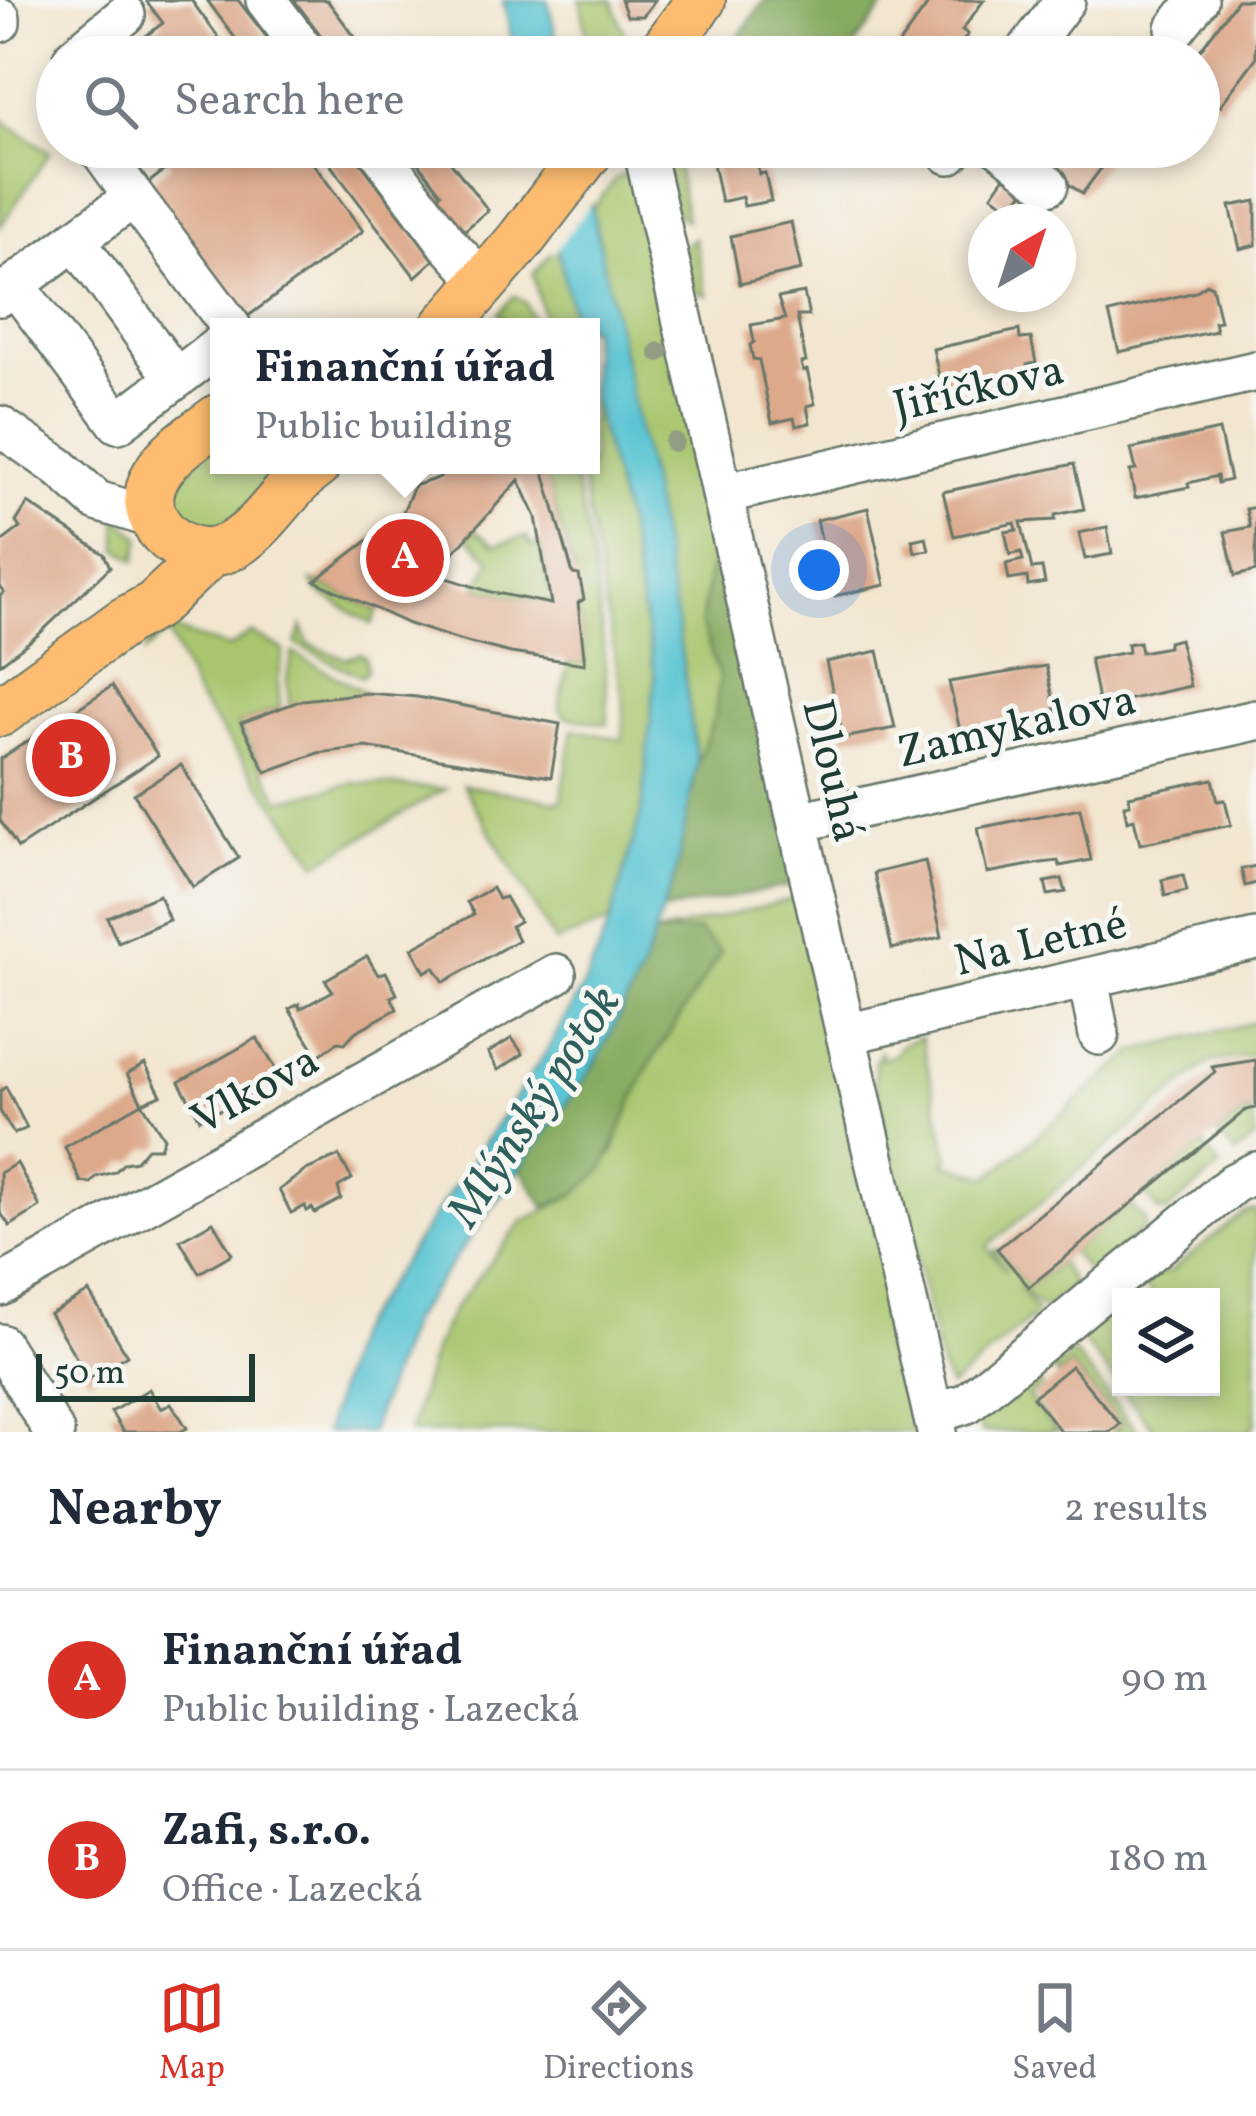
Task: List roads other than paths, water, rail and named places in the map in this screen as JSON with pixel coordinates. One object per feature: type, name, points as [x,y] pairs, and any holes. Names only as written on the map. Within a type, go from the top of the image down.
[{"type":"main road","points":[[674,36],[701,0]]},
{"type":"main road","points":[[451,318],[576,168]]},
{"type":"main road","points":[[124,622],[177,451],[210,425]]},
{"type":"main road","points":[[0,712],[124,622],[155,605],[210,553],[230,547],[251,532],[305,474]]},
{"type":"main road","points":[[157,506],[186,548],[210,553]]},
{"type":"street","points":[[266,0],[293,36]]},
{"type":"street","points":[[1038,36],[1065,0]]},
{"type":"street","points":[[100,36],[125,15]]},
{"type":"street","points":[[113,168],[224,318]]},
{"type":"street","points":[[392,168],[484,283]]},
{"type":"street","name":"Dlouhá","points":[[648,168],[935,1423],[967,1403],[1234,1183],[1256,1172]]},
{"type":"street","points":[[1027,168],[1048,185]]},
{"type":"street","points":[[134,197],[8,290],[118,423],[210,353]]},
{"type":"street","points":[[75,241],[176,379]]},
{"type":"street","name":"Jiříčkova","points":[[722,494],[1256,371]]},
{"type":"street","points":[[0,426],[59,467],[114,479],[157,506]]},
{"type":"street","name":"Zamykalova","points":[[798,822],[1256,720]]},
{"type":"street","name":"Na Letné","points":[[846,1034],[1256,939]]},
{"type":"street","name":"Vlkova","points":[[0,1286],[556,974]]},
{"type":"street","points":[[1088,978],[1099,1035]]},
{"type":"street","points":[[0,1344],[55,1432]]},
{"type":"water","points":[[503,0],[548,0],[556,36],[511,36]]},
{"type":"water","name":"Mlýnský potok","points":[[540,168],[583,168],[677,623],[697,763],[676,872],[640,975],[595,1064],[411,1320],[370,1432],[325,1432],[353,1334],[546,1052],[585,983],[610,922],[642,809],[655,675],[626,524],[600,427],[600,318],[573,318]]},
{"type":"place","name":"Finanční úřad","points":[[405,558]]},
{"type":"place","name":"Zafi, s.r.o.","points":[[71,758]]}]
